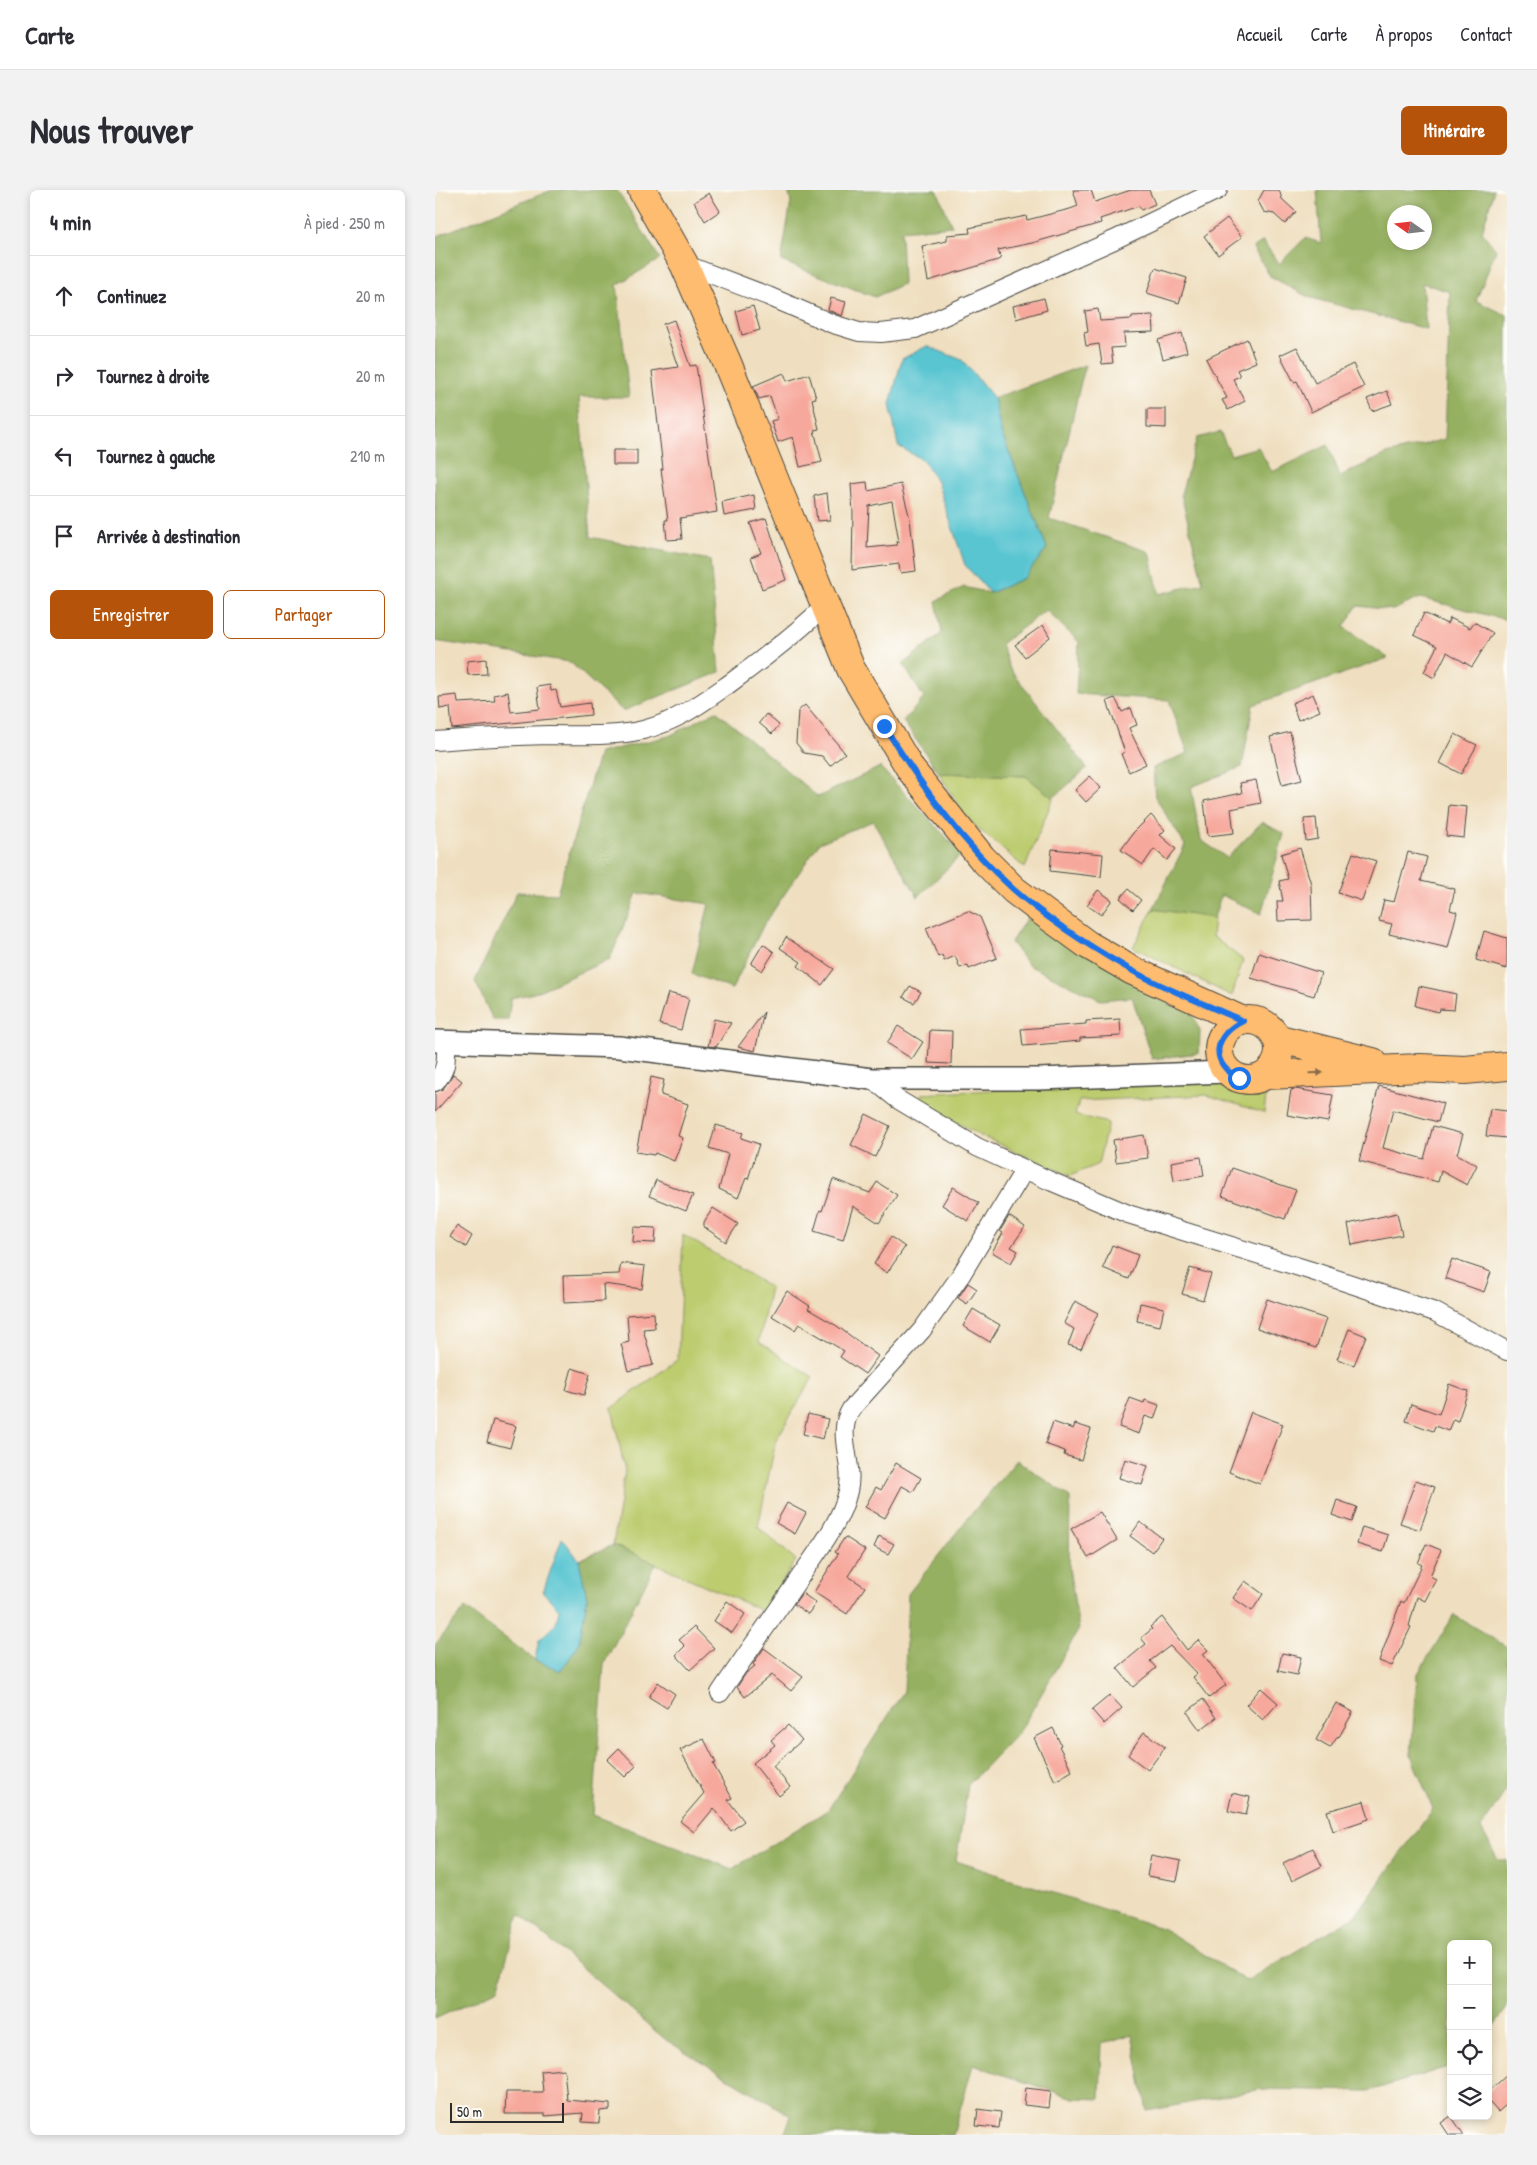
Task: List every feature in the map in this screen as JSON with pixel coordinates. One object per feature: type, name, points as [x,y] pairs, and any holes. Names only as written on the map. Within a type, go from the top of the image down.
[{"type":"main road","points":[[642,190],[684,264],[851,669],[911,770],[982,858],[1014,890],[1088,945],[1131,970],[1243,1021],[1256,1021],[1268,1027],[1276,1038],[1279,1051],[1276,1065],[1267,1075]]},
{"type":"main road","points":[[1243,1021],[1230,1027],[1218,1047],[1219,1060],[1227,1072],[1239,1078],[1255,1079],[1267,1075],[1404,1070],[1465,1070],[1507,1065]]},
{"type":"main road","points":[[1276,1038],[1404,1070]]},
{"type":"street","points":[[684,264],[859,332],[881,333],[915,329],[1114,240],[1218,190]]},
{"type":"street","points":[[435,741],[496,736],[604,734],[642,730],[666,723],[693,709],[753,667],[801,629],[826,605]]},
{"type":"street","points":[[435,1082],[441,1077],[446,1064],[440,1041],[619,1047],[872,1079],[1039,1079],[1227,1072]]},
{"type":"street","points":[[872,1079],[897,1099],[922,1115],[977,1147],[1025,1170],[1128,1214],[1312,1271],[1435,1312],[1507,1351]]},
{"type":"street","points":[[720,1693],[823,1544],[841,1509],[848,1491],[850,1477],[844,1431],[845,1419],[851,1409],[923,1330],[961,1275],[1025,1170]]},
{"type":"green space","points":[[552,190],[617,190],[660,259],[617,285],[629,397],[579,397],[590,537],[710,560],[720,672],[623,711],[570,662],[435,641],[435,237]]},
{"type":"green space","points":[[788,190],[937,190],[952,226],[901,231],[903,284],[875,297],[781,261],[791,202]]},
{"type":"green space","points":[[1317,190],[1494,190],[1482,232],[1496,250],[1476,301],[1507,315],[1507,620],[1420,598],[1393,610],[1357,606],[1344,627],[1388,658],[1253,705],[1242,767],[1191,787],[1201,840],[1227,858],[1262,822],[1284,834],[1261,914],[1221,895],[1214,918],[1153,909],[1185,845],[1155,797],[1153,768],[1188,753],[1169,700],[1076,694],[1079,642],[1046,610],[1001,644],[1010,669],[1087,768],[1053,798],[1026,776],[939,773],[903,721],[924,698],[903,664],[942,633],[936,601],[964,587],[990,593],[1022,579],[1047,548],[1001,432],[994,398],[1085,365],[1049,518],[1150,552],[1159,594],[1203,583],[1181,494],[1197,438],[1220,432],[1231,455],[1258,447],[1272,472],[1328,445],[1340,476],[1387,454],[1445,439],[1450,292],[1422,283],[1426,329],[1308,297],[1270,276],[1253,248],[1263,241],[1279,264],[1305,238],[1321,243]]},
{"type":"green space","points":[[716,711],[818,797],[880,767],[962,854],[918,897],[873,821],[819,843],[763,926],[732,989],[692,974],[709,904],[637,893],[610,959],[534,993],[511,998],[508,1020],[493,1020],[475,981],[517,892],[557,894],[599,753],[669,736]]},
{"type":"green space","points":[[939,773],[1026,776],[1053,798],[1025,868],[967,819]]},
{"type":"green space","points":[[1153,909],[1214,918],[1212,936],[1243,960],[1232,996],[1133,947]]},
{"type":"green space","points":[[1033,913],[1187,1003],[1200,1031],[1199,1053],[1152,1059],[1132,997],[1101,1000],[1028,965],[1011,942],[1026,919]]},
{"type":"green space","points":[[1269,1074],[1264,1113],[1207,1095],[1079,1101],[1075,1115],[1108,1123],[1098,1164],[1070,1176],[981,1136],[919,1102],[922,1094]]},
{"type":"green space","points":[[683,1235],[770,1287],[759,1342],[813,1377],[776,1440],[758,1527],[796,1560],[763,1611],[613,1545],[625,1471],[612,1408],[678,1359]]},
{"type":"green space","points":[[1017,1460],[1070,1497],[1069,1568],[1079,1629],[1020,1731],[968,1785],[956,1861],[1164,1929],[1246,1981],[1355,1916],[1433,1809],[1411,1756],[1417,1675],[1454,1615],[1507,1647],[1507,1789],[1481,1828],[1498,1860],[1507,1860],[1507,2008],[1492,2028],[1492,1940],[1447,1940],[1447,2067],[1369,2091],[1261,2089],[1147,2111],[1132,2034],[1102,2044],[1100,2099],[1074,2098],[973,2065],[953,2135],[784,2135],[791,2116],[666,2040],[519,1914],[498,1989],[435,2019],[435,1645],[465,1608],[535,1660],[561,1670],[579,1644],[587,1598],[579,1560],[613,1545],[656,1563],[604,1664],[593,1815],[732,1869],[828,1810],[904,1691],[908,1594]]},
{"type":"water","points":[[927,346],[962,360],[994,398],[1001,432],[1047,548],[1024,578],[990,593],[965,565],[937,482],[923,460],[898,446],[890,404],[902,359]]},
{"type":"water","points":[[562,1538],[579,1560],[587,1598],[579,1644],[561,1671],[535,1660],[539,1640],[556,1624],[559,1609],[543,1592]]},
{"type":"building","points":[[1073,190],[1091,190],[1095,202],[1131,190],[1149,190],[1155,204],[1141,210],[1139,206],[1100,219],[1101,223],[1032,243],[998,250],[1001,259],[928,281],[922,246],[947,241],[947,235],[970,233],[969,228],[1026,216],[1027,220],[1070,209],[1078,206]]},
{"type":"building","points":[[1264,190],[1279,190],[1282,199],[1296,212],[1285,224],[1274,214],[1264,212],[1258,201]]},
{"type":"building","points":[[709,193],[720,211],[705,221],[694,202]]},
{"type":"building","points":[[1227,218],[1242,237],[1218,255],[1204,236]]},
{"type":"building","points":[[1155,268],[1187,278],[1179,303],[1147,293]]},
{"type":"building","points":[[831,298],[846,302],[842,316],[828,310]]},
{"type":"building","points":[[1044,298],[1047,310],[1016,319],[1013,306]]},
{"type":"building","points":[[753,306],[760,330],[742,335],[736,311]]},
{"type":"building","points":[[1098,309],[1100,321],[1132,319],[1132,316],[1153,315],[1154,332],[1124,333],[1125,347],[1111,348],[1113,363],[1102,364],[1099,344],[1086,346],[1084,333],[1088,332],[1085,311]]},
{"type":"building","points":[[674,320],[690,366],[696,365],[717,512],[680,518],[682,539],[667,540],[665,520],[668,520],[661,469],[663,469],[652,371],[678,367],[663,324]]},
{"type":"building","points":[[1182,333],[1187,352],[1163,359],[1158,340]]},
{"type":"building","points":[[1247,339],[1256,362],[1237,370],[1240,376],[1233,379],[1245,401],[1228,410],[1222,400],[1227,398],[1206,359]]},
{"type":"building","points":[[1297,347],[1315,383],[1353,364],[1364,387],[1311,412],[1297,381],[1294,382],[1280,355]]},
{"type":"building","points":[[784,373],[787,381],[809,374],[816,398],[812,399],[819,429],[814,430],[822,462],[800,467],[793,437],[778,442],[771,421],[778,419],[770,396],[759,399],[753,386]]},
{"type":"building","points":[[1387,391],[1392,404],[1372,411],[1367,399]]},
{"type":"building","points":[[1147,409],[1166,409],[1166,428],[1147,427]]},
{"type":"building","points":[[613,450],[637,450],[637,465],[613,465]]},
{"type":"building","points":[[867,482],[868,491],[901,484],[910,519],[916,571],[900,573],[899,564],[852,570],[853,513],[851,484]],"holes":[[[892,501],[899,542],[896,542],[897,545],[867,548],[869,506]]]},
{"type":"building","points":[[827,493],[830,520],[817,521],[814,496]]},
{"type":"building","points":[[754,495],[756,510],[724,516],[722,502]]},
{"type":"building","points":[[766,518],[786,580],[762,589],[751,557],[761,553],[750,523]]},
{"type":"building","points":[[1424,613],[1447,624],[1450,618],[1470,628],[1474,622],[1493,633],[1472,667],[1447,652],[1434,678],[1424,672],[1437,646],[1414,635]]},
{"type":"building","points":[[1043,625],[1050,637],[1025,657],[1015,645]]},
{"type":"building","points":[[486,659],[487,674],[468,675],[467,661]]},
{"type":"building","points":[[550,685],[551,691],[556,690],[560,707],[590,703],[591,715],[452,729],[450,707],[440,709],[439,697],[457,695],[458,703],[495,701],[494,695],[508,692],[511,712],[540,709],[537,687]]},
{"type":"building","points":[[1313,694],[1320,711],[1298,720],[1292,703]]},
{"type":"building","points":[[1115,698],[1122,712],[1131,708],[1137,725],[1129,728],[1146,764],[1129,772],[1121,754],[1125,752],[1107,701]]},
{"type":"building","points":[[805,705],[845,753],[830,766],[822,756],[804,753],[796,743],[798,711]]},
{"type":"building","points":[[766,714],[779,725],[772,734],[759,723]]},
{"type":"building","points":[[1290,732],[1302,780],[1282,785],[1270,737]]},
{"type":"building","points":[[1455,734],[1477,745],[1461,774],[1440,763]]},
{"type":"building","points":[[1090,776],[1101,788],[1086,802],[1075,790]]},
{"type":"building","points":[[1256,780],[1261,803],[1231,809],[1234,833],[1208,836],[1204,801],[1242,793],[1240,783]]},
{"type":"building","points":[[1449,805],[1467,807],[1464,838],[1446,836]]},
{"type":"building","points":[[1151,815],[1165,830],[1160,835],[1176,849],[1167,860],[1154,849],[1143,865],[1121,850],[1133,833]]},
{"type":"building","points":[[1316,818],[1318,839],[1306,841],[1304,819]]},
{"type":"building","points":[[1300,848],[1311,884],[1312,920],[1278,921],[1277,901],[1283,901],[1279,881],[1288,879],[1281,854]]},
{"type":"building","points":[[1052,849],[1103,854],[1101,877],[1050,871]]},
{"type":"building","points":[[1408,852],[1427,857],[1421,881],[1455,889],[1450,910],[1457,912],[1448,948],[1389,934],[1392,924],[1379,921],[1384,900],[1394,902]]},
{"type":"building","points":[[1353,853],[1376,861],[1362,901],[1338,893]]},
{"type":"building","points":[[1128,889],[1141,900],[1133,910],[1120,898]]},
{"type":"building","points":[[1098,890],[1112,900],[1101,915],[1087,905]]},
{"type":"building","points":[[968,911],[980,917],[997,958],[969,969],[968,965],[960,968],[955,956],[944,961],[942,955],[938,957],[926,928]]},
{"type":"building","points":[[1484,931],[1507,938],[1507,969],[1476,960]]},
{"type":"building","points":[[786,937],[834,969],[822,985],[798,966],[801,962],[780,948]]},
{"type":"building","points":[[763,944],[774,952],[762,971],[751,964]]},
{"type":"building","points":[[1259,953],[1321,973],[1314,996],[1251,978]]},
{"type":"building","points":[[910,986],[921,992],[914,1003],[903,997]]},
{"type":"building","points":[[1419,986],[1456,994],[1454,1010],[1440,1009],[1439,1012],[1415,1006]]},
{"type":"building","points":[[668,993],[689,998],[681,1030],[659,1024]]},
{"type":"building","points":[[764,1012],[755,1051],[738,1047]]},
{"type":"building","points":[[714,1019],[731,1023],[716,1047],[708,1046]]},
{"type":"building","points":[[1120,1019],[1121,1036],[1080,1038],[1080,1041],[1023,1046],[1021,1029],[1086,1024],[1086,1021]]},
{"type":"building","points":[[898,1026],[923,1042],[912,1059],[887,1043]]},
{"type":"building","points":[[930,1030],[952,1031],[951,1064],[928,1063]]},
{"type":"building","points":[[453,1074],[462,1081],[435,1112],[435,1092],[443,1089]]},
{"type":"building","points":[[651,1077],[664,1080],[661,1095],[688,1104],[678,1136],[683,1138],[674,1161],[655,1153],[654,1155],[636,1152]]},
{"type":"building","points":[[1379,1086],[1443,1103],[1438,1122],[1393,1110],[1383,1148],[1424,1159],[1433,1126],[1463,1134],[1457,1154],[1477,1165],[1467,1185],[1441,1171],[1438,1182],[1359,1161]]},
{"type":"building","points":[[1291,1090],[1333,1095],[1328,1122],[1287,1115]]},
{"type":"building","points":[[1490,1109],[1507,1111],[1507,1138],[1486,1136]]},
{"type":"building","points":[[866,1114],[890,1126],[875,1157],[851,1145]]},
{"type":"building","points":[[716,1125],[743,1133],[741,1138],[759,1144],[748,1179],[746,1178],[738,1198],[719,1189],[728,1154],[709,1148]]},
{"type":"building","points":[[1144,1135],[1148,1158],[1116,1162],[1113,1140]]},
{"type":"building","points":[[1201,1157],[1204,1176],[1174,1181],[1171,1162]]},
{"type":"building","points":[[1232,1168],[1296,1190],[1285,1219],[1222,1196]]},
{"type":"building","points":[[833,1179],[870,1193],[877,1182],[897,1195],[879,1223],[853,1206],[843,1240],[814,1231],[820,1210],[822,1211]]},
{"type":"building","points":[[656,1180],[693,1195],[686,1211],[649,1196]]},
{"type":"building","points":[[953,1187],[979,1203],[968,1221],[942,1205]]},
{"type":"building","points":[[713,1208],[738,1224],[726,1242],[704,1227],[704,1222]]},
{"type":"building","points":[[1397,1213],[1402,1235],[1352,1245],[1348,1224]]},
{"type":"building","points":[[1009,1216],[1025,1227],[1011,1247],[1018,1251],[1011,1263],[992,1252],[1003,1233],[1000,1231]]},
{"type":"building","points":[[457,1226],[472,1236],[466,1247],[450,1237]]},
{"type":"building","points":[[634,1227],[656,1228],[655,1243],[633,1242]]},
{"type":"building","points":[[891,1237],[905,1247],[887,1273],[874,1264]]},
{"type":"building","points":[[1112,1245],[1138,1255],[1129,1279],[1103,1268]]},
{"type":"building","points":[[1452,1259],[1491,1272],[1484,1292],[1445,1278]]},
{"type":"building","points":[[621,1263],[645,1266],[642,1289],[603,1284],[604,1301],[564,1303],[563,1276],[619,1274]]},
{"type":"building","points":[[1190,1268],[1211,1274],[1203,1300],[1182,1294]]},
{"type":"building","points":[[968,1283],[977,1289],[967,1304],[958,1298]]},
{"type":"building","points":[[787,1291],[810,1306],[808,1309],[837,1326],[878,1356],[865,1374],[840,1357],[844,1351],[799,1324],[795,1330],[772,1316]]},
{"type":"building","points":[[1267,1299],[1326,1319],[1316,1348],[1257,1328]]},
{"type":"building","points":[[1075,1301],[1098,1313],[1081,1349],[1068,1345],[1074,1329],[1064,1323]]},
{"type":"building","points":[[1140,1303],[1164,1308],[1160,1326],[1137,1321]]},
{"type":"building","points":[[973,1309],[1000,1325],[990,1342],[963,1326]]},
{"type":"building","points":[[654,1313],[655,1328],[643,1329],[653,1365],[628,1371],[621,1344],[629,1342],[627,1315]]},
{"type":"building","points":[[1349,1329],[1366,1336],[1354,1365],[1337,1359]]},
{"type":"building","points":[[572,1368],[590,1374],[584,1395],[566,1390]]},
{"type":"building","points":[[1449,1384],[1468,1391],[1458,1421],[1453,1419],[1448,1431],[1435,1426],[1433,1431],[1406,1421],[1411,1404],[1439,1414]]},
{"type":"building","points":[[1130,1398],[1144,1403],[1145,1400],[1159,1405],[1154,1419],[1145,1416],[1139,1434],[1119,1427]]},
{"type":"building","points":[[1251,1412],[1283,1424],[1260,1484],[1229,1472]]},
{"type":"building","points":[[808,1414],[828,1419],[823,1439],[803,1434]]},
{"type":"building","points":[[493,1420],[516,1426],[510,1448],[487,1442]]},
{"type":"building","points":[[1053,1422],[1073,1429],[1075,1424],[1091,1429],[1081,1460],[1064,1455],[1065,1451],[1045,1444]]},
{"type":"building","points":[[1125,1459],[1148,1466],[1142,1485],[1119,1478]]},
{"type":"building","points":[[896,1463],[921,1478],[913,1492],[902,1486],[885,1518],[865,1507],[876,1487],[881,1490]]},
{"type":"building","points":[[1416,1480],[1435,1487],[1420,1530],[1400,1523]]},
{"type":"building","points":[[1337,1500],[1357,1507],[1352,1522],[1332,1515]]},
{"type":"building","points":[[787,1503],[806,1513],[795,1534],[776,1523]]},
{"type":"building","points":[[1100,1512],[1117,1540],[1088,1558],[1071,1529]]},
{"type":"building","points":[[1140,1522],[1162,1538],[1152,1552],[1130,1536]]},
{"type":"building","points":[[1362,1527],[1388,1535],[1383,1552],[1357,1544]]},
{"type":"building","points":[[879,1536],[894,1544],[888,1554],[874,1547]]},
{"type":"building","points":[[845,1537],[865,1550],[848,1576],[865,1587],[847,1614],[814,1592],[838,1554],[835,1552]]},
{"type":"building","points":[[1426,1544],[1441,1550],[1430,1576],[1436,1579],[1425,1601],[1417,1597],[1409,1626],[1411,1627],[1392,1666],[1379,1661],[1401,1601],[1404,1603],[1422,1565],[1418,1563]]},
{"type":"building","points":[[1245,1581],[1263,1594],[1252,1611],[1233,1598]]},
{"type":"building","points":[[802,1593],[816,1603],[808,1614],[794,1604]]},
{"type":"building","points":[[727,1601],[745,1614],[732,1633],[714,1621]]},
{"type":"building","points":[[1162,1617],[1187,1650],[1198,1640],[1208,1650],[1203,1654],[1226,1685],[1209,1698],[1193,1677],[1197,1674],[1170,1646],[1150,1661],[1156,1668],[1133,1687],[1117,1668],[1146,1644],[1141,1638]]},
{"type":"building","points":[[694,1627],[714,1648],[690,1670],[676,1655],[685,1646],[679,1640]]},
{"type":"building","points":[[764,1648],[803,1677],[791,1691],[772,1675],[745,1697],[737,1687],[746,1673],[755,1666],[753,1664]]},
{"type":"building","points":[[1282,1653],[1301,1657],[1297,1675],[1278,1671]]},
{"type":"building","points":[[658,1682],[675,1694],[667,1708],[649,1697]]},
{"type":"building","points":[[1261,1688],[1278,1703],[1263,1720],[1246,1705]]},
{"type":"building","points":[[1110,1695],[1122,1708],[1104,1724],[1092,1710]]},
{"type":"building","points":[[1203,1699],[1216,1718],[1200,1730],[1187,1712]]},
{"type":"building","points":[[1336,1703],[1353,1712],[1339,1737],[1330,1748],[1316,1740]]},
{"type":"building","points":[[788,1725],[802,1740],[773,1766],[790,1787],[779,1796],[753,1763],[775,1745],[771,1740]]},
{"type":"building","points":[[1053,1728],[1061,1745],[1059,1746],[1072,1771],[1055,1781],[1034,1738]]},
{"type":"building","points":[[1144,1732],[1165,1747],[1148,1770],[1128,1755]]},
{"type":"building","points":[[704,1739],[716,1763],[713,1764],[732,1798],[728,1800],[744,1821],[731,1831],[714,1808],[694,1832],[680,1821],[704,1793],[680,1750]]},
{"type":"building","points":[[619,1748],[636,1766],[625,1777],[607,1760]]},
{"type":"building","points":[[1232,1793],[1250,1797],[1246,1815],[1228,1811]]},
{"type":"building","points":[[1364,1801],[1369,1819],[1333,1831],[1327,1811]]},
{"type":"building","points":[[1313,1848],[1322,1866],[1292,1881],[1283,1863]]},
{"type":"building","points":[[1151,1855],[1181,1861],[1177,1881],[1147,1876]]},
{"type":"building","points":[[564,2069],[567,2100],[610,2104],[610,2110],[600,2111],[599,2123],[582,2122],[583,2113],[545,2116],[545,2114],[505,2114],[506,2092],[543,2092],[541,2071]]},
{"type":"building","points":[[1507,2075],[1507,2104],[1498,2112],[1492,2105],[1492,2088]]},
{"type":"building","points":[[1026,2088],[1051,2091],[1049,2108],[1024,2105]]},
{"type":"building","points":[[978,2109],[1001,2112],[999,2128],[976,2126]]},
{"type":"building","points":[[1447,2119],[1454,2120],[1464,2135],[1449,2135],[1441,2123]]},
{"type":"route","points":[[884,726],[911,770],[944,813],[982,858],[1014,890],[1088,945],[1131,970],[1243,1021],[1230,1027],[1222,1037],[1218,1047],[1219,1060],[1227,1072],[1239,1078]]}]
